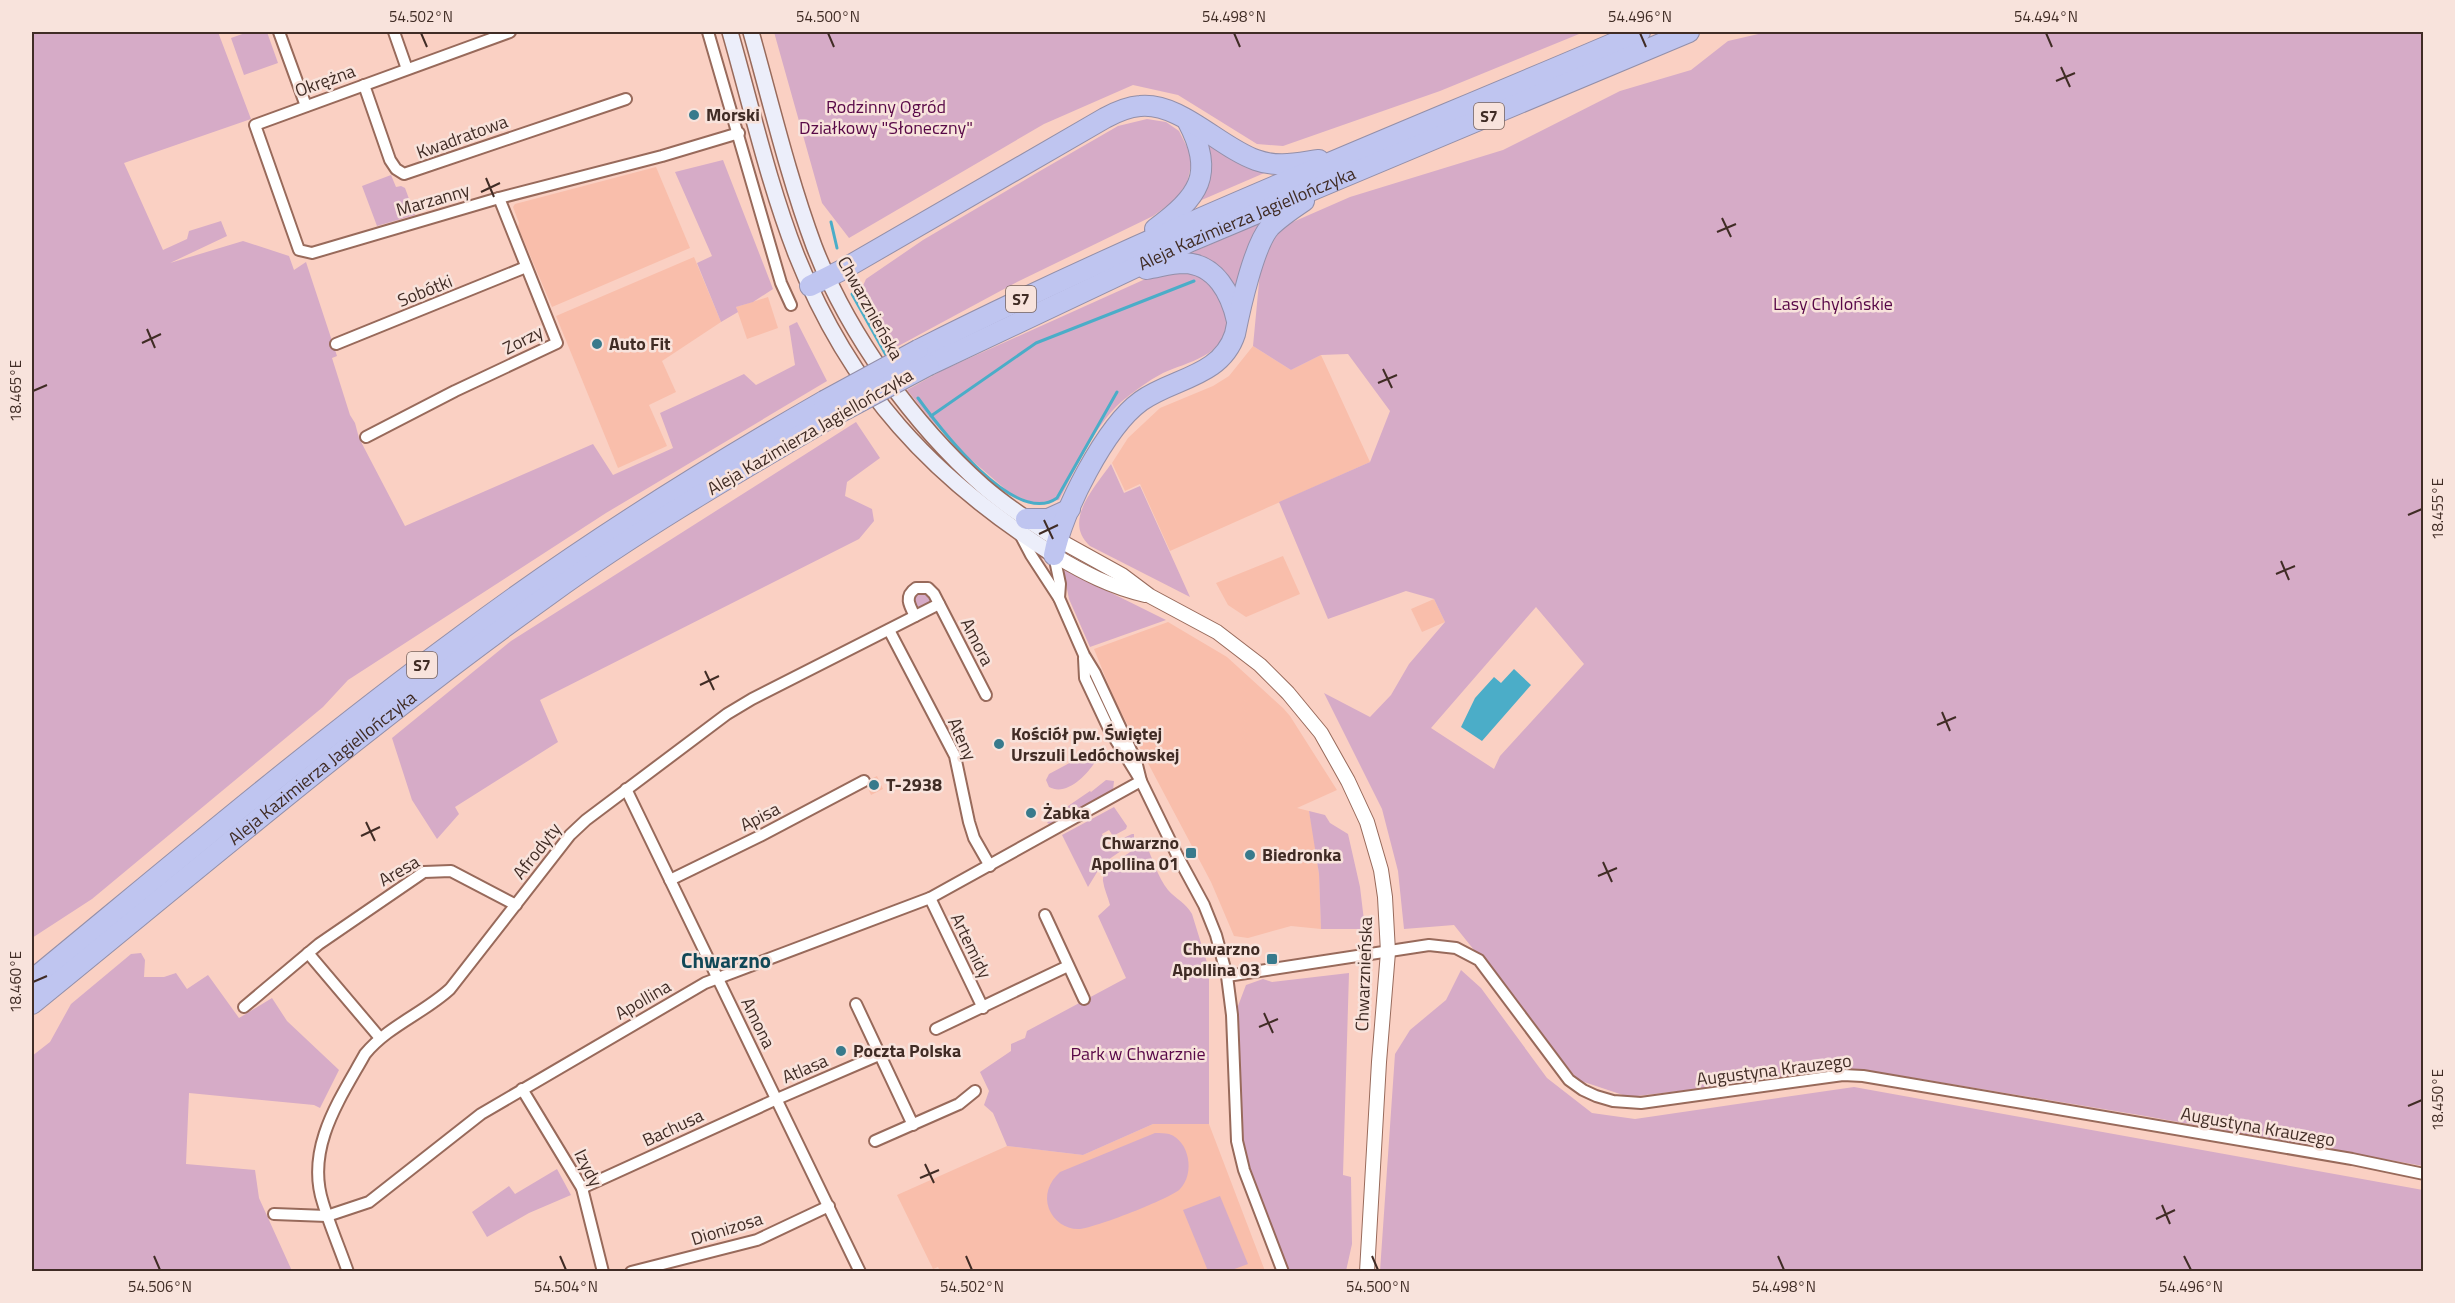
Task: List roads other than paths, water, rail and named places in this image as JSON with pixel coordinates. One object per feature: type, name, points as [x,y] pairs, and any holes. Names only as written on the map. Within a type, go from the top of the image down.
[{"type":"highway","name":"Aleja Kazimierza Jagiellończyka","points":[[39,974],[299,761],[460,636],[635,514],[923,357],[993,312],[1126,250],[1640,32]]},
{"type":"highway","name":"Aleja Kazimierza Jagiellończyka","points":[[923,357],[1330,182],[1689,32]]},
{"type":"highway","points":[[810,286],[1120,111],[1139,106],[1168,110],[1240,153],[1267,163],[1287,165],[1343,158]]},
{"type":"highway","points":[[1126,250],[1179,211],[1196,190],[1201,177],[1200,148],[1188,122]]},
{"type":"highway","points":[[1056,547],[1070,509],[1101,446],[1126,413],[1153,394],[1199,373],[1222,357],[1232,344],[1254,259],[1269,229],[1330,182]]},
{"type":"highway","points":[[1123,271],[1173,264],[1198,266],[1215,277],[1229,293],[1237,322]]},
{"type":"highway","name":"Aleja Kazimierza Jagiellończyka","points":[[32,1004],[292,790],[490,638],[553,592],[829,408]]},
{"type":"highway","points":[[1023,526],[1048,519],[1070,509]]},
{"type":"main road","name":"Chwarznieńska","points":[[730,32],[788,230],[810,286],[848,357],[895,422],[954,483],[1056,547]]},
{"type":"main road","name":"Chwarznieńska","points":[[751,32],[798,199],[815,247],[866,346],[921,422],[966,471],[1023,526]]},
{"type":"street","points":[[279,32],[306,106]]},
{"type":"street","points":[[394,32],[407,69]]},
{"type":"street","name":"Okrężna","points":[[255,125],[510,32]]},
{"type":"street","points":[[708,32],[782,284],[791,305]]},
{"type":"street","name":"Kwadratowa","points":[[364,85],[390,160],[396,169],[404,174],[626,99]]},
{"type":"street","name":"Marzanny","points":[[255,125],[295,243],[303,253],[312,253],[499,198],[663,156],[739,133]]},
{"type":"street","name":"Zorzy","points":[[366,437],[557,344],[499,198]]},
{"type":"street","name":"Sobótki","points":[[336,344],[526,267]]},
{"type":"street","name":"Chwarznieńska","points":[[1023,526],[1030,555],[1059,598],[1136,761],[1141,781],[1204,905],[1227,976],[1233,1026],[1237,1141],[1251,1188],[1283,1272]]},
{"type":"street","name":"Chwarznieńska","points":[[1056,547],[1060,584],[1059,598]]},
{"type":"street","name":"Chwarznieńska","points":[[1056,547],[1082,573],[1118,589],[1150,596],[1197,620],[1232,643],[1281,686],[1321,733],[1348,781],[1374,843],[1385,897],[1388,952],[1379,1062],[1368,1272]]},
{"type":"street","points":[[915,616],[908,601],[910,594],[916,588],[923,586],[930,589],[939,604]]},
{"type":"street","name":"Afrodyty","points":[[348,1272],[327,1216],[319,1183],[319,1156],[322,1136],[333,1110],[365,1054],[380,1038],[426,1009],[450,989],[575,829],[626,789],[727,714],[752,699],[939,604]]},
{"type":"street","name":"Amora","points":[[939,604],[986,694]]},
{"type":"street","name":"Ateny","points":[[889,630],[955,756],[974,838],[990,866]]},
{"type":"street","name":"Apisa","points":[[670,880],[864,781]]},
{"type":"street","name":"Apollina","points":[[274,1214],[327,1216],[358,1207],[377,1197],[481,1114],[718,977],[930,898],[1141,781]]},
{"type":"street","name":"Amona","points":[[626,789],[860,1272]]},
{"type":"street","name":"Aresa","points":[[244,1007],[308,953],[424,872],[451,871],[516,905]]},
{"type":"street","name":"Artemidy","points":[[930,898],[983,1008]]},
{"type":"street","points":[[1045,915],[1084,999]]},
{"type":"street","name":"Augustyna Krauzego","points":[[1227,976],[1441,945],[1456,948],[1479,960],[1569,1080],[1583,1090],[1613,1101],[1656,1102],[1843,1075],[1863,1076],[2424,1174]]},
{"type":"street","points":[[308,953],[380,1038]]},
{"type":"street","name":"Artemidy","points":[[936,1029],[1068,966]]},
{"type":"street","points":[[856,1004],[913,1125]]},
{"type":"street","name":"Atlasa","points":[[777,1099],[879,1055]]},
{"type":"street","name":"Izydy","points":[[522,1089],[582,1188],[603,1272]]},
{"type":"street","points":[[875,1141],[959,1104],[975,1091]]},
{"type":"street","name":"Bachusa","points":[[582,1188],[777,1099]]},
{"type":"street","name":"Dionizosa","points":[[631,1272],[757,1240],[829,1206]]},
{"type":"water","points":[[1514,669],[1531,685],[1482,741],[1461,727],[1475,698],[1494,677],[1501,683]]},
{"type":"waterway","points":[[831,222],[837,248]]},
{"type":"waterway","points":[[931,416],[1036,343],[1194,281]]},
{"type":"waterway","points":[[852,294],[886,355]]},
{"type":"waterway","points":[[918,398],[960,450],[980,470],[1000,487],[1021,499],[1040,504],[1057,498],[1117,392]]},
{"type":"place","name":"Morski","points":[[694,115]]},
{"type":"place","name":"Auto Fit","points":[[597,344]]},
{"type":"place","name":"Kościół pw. Świętej Urszuli Ledóchowskej","points":[[999,744]]},
{"type":"place","name":"T-2938","points":[[874,785]]},
{"type":"place","name":"Żabka","points":[[1031,813]]},
{"type":"place","name":"Chwarzno Apollina 01","points":[[1191,853]]},
{"type":"place","name":"Biedronka","points":[[1250,855]]},
{"type":"place","name":"Chwarzno Apollina 03","points":[[1272,959]]},
{"type":"place","name":"Poczta Polska","points":[[841,1051]]},
{"type":"district","name":"Chwarzno","points":[[726,961]]},
{"type":"park label","name":"Rodzinny Ogród Działkowy \"Słoneczny\"","points":[[886,117]]},
{"type":"park label","name":"Lasy Chylońskie","points":[[1833,304]]},
{"type":"park label","name":"Park w Chwarznie","points":[[1138,1054]]}]
